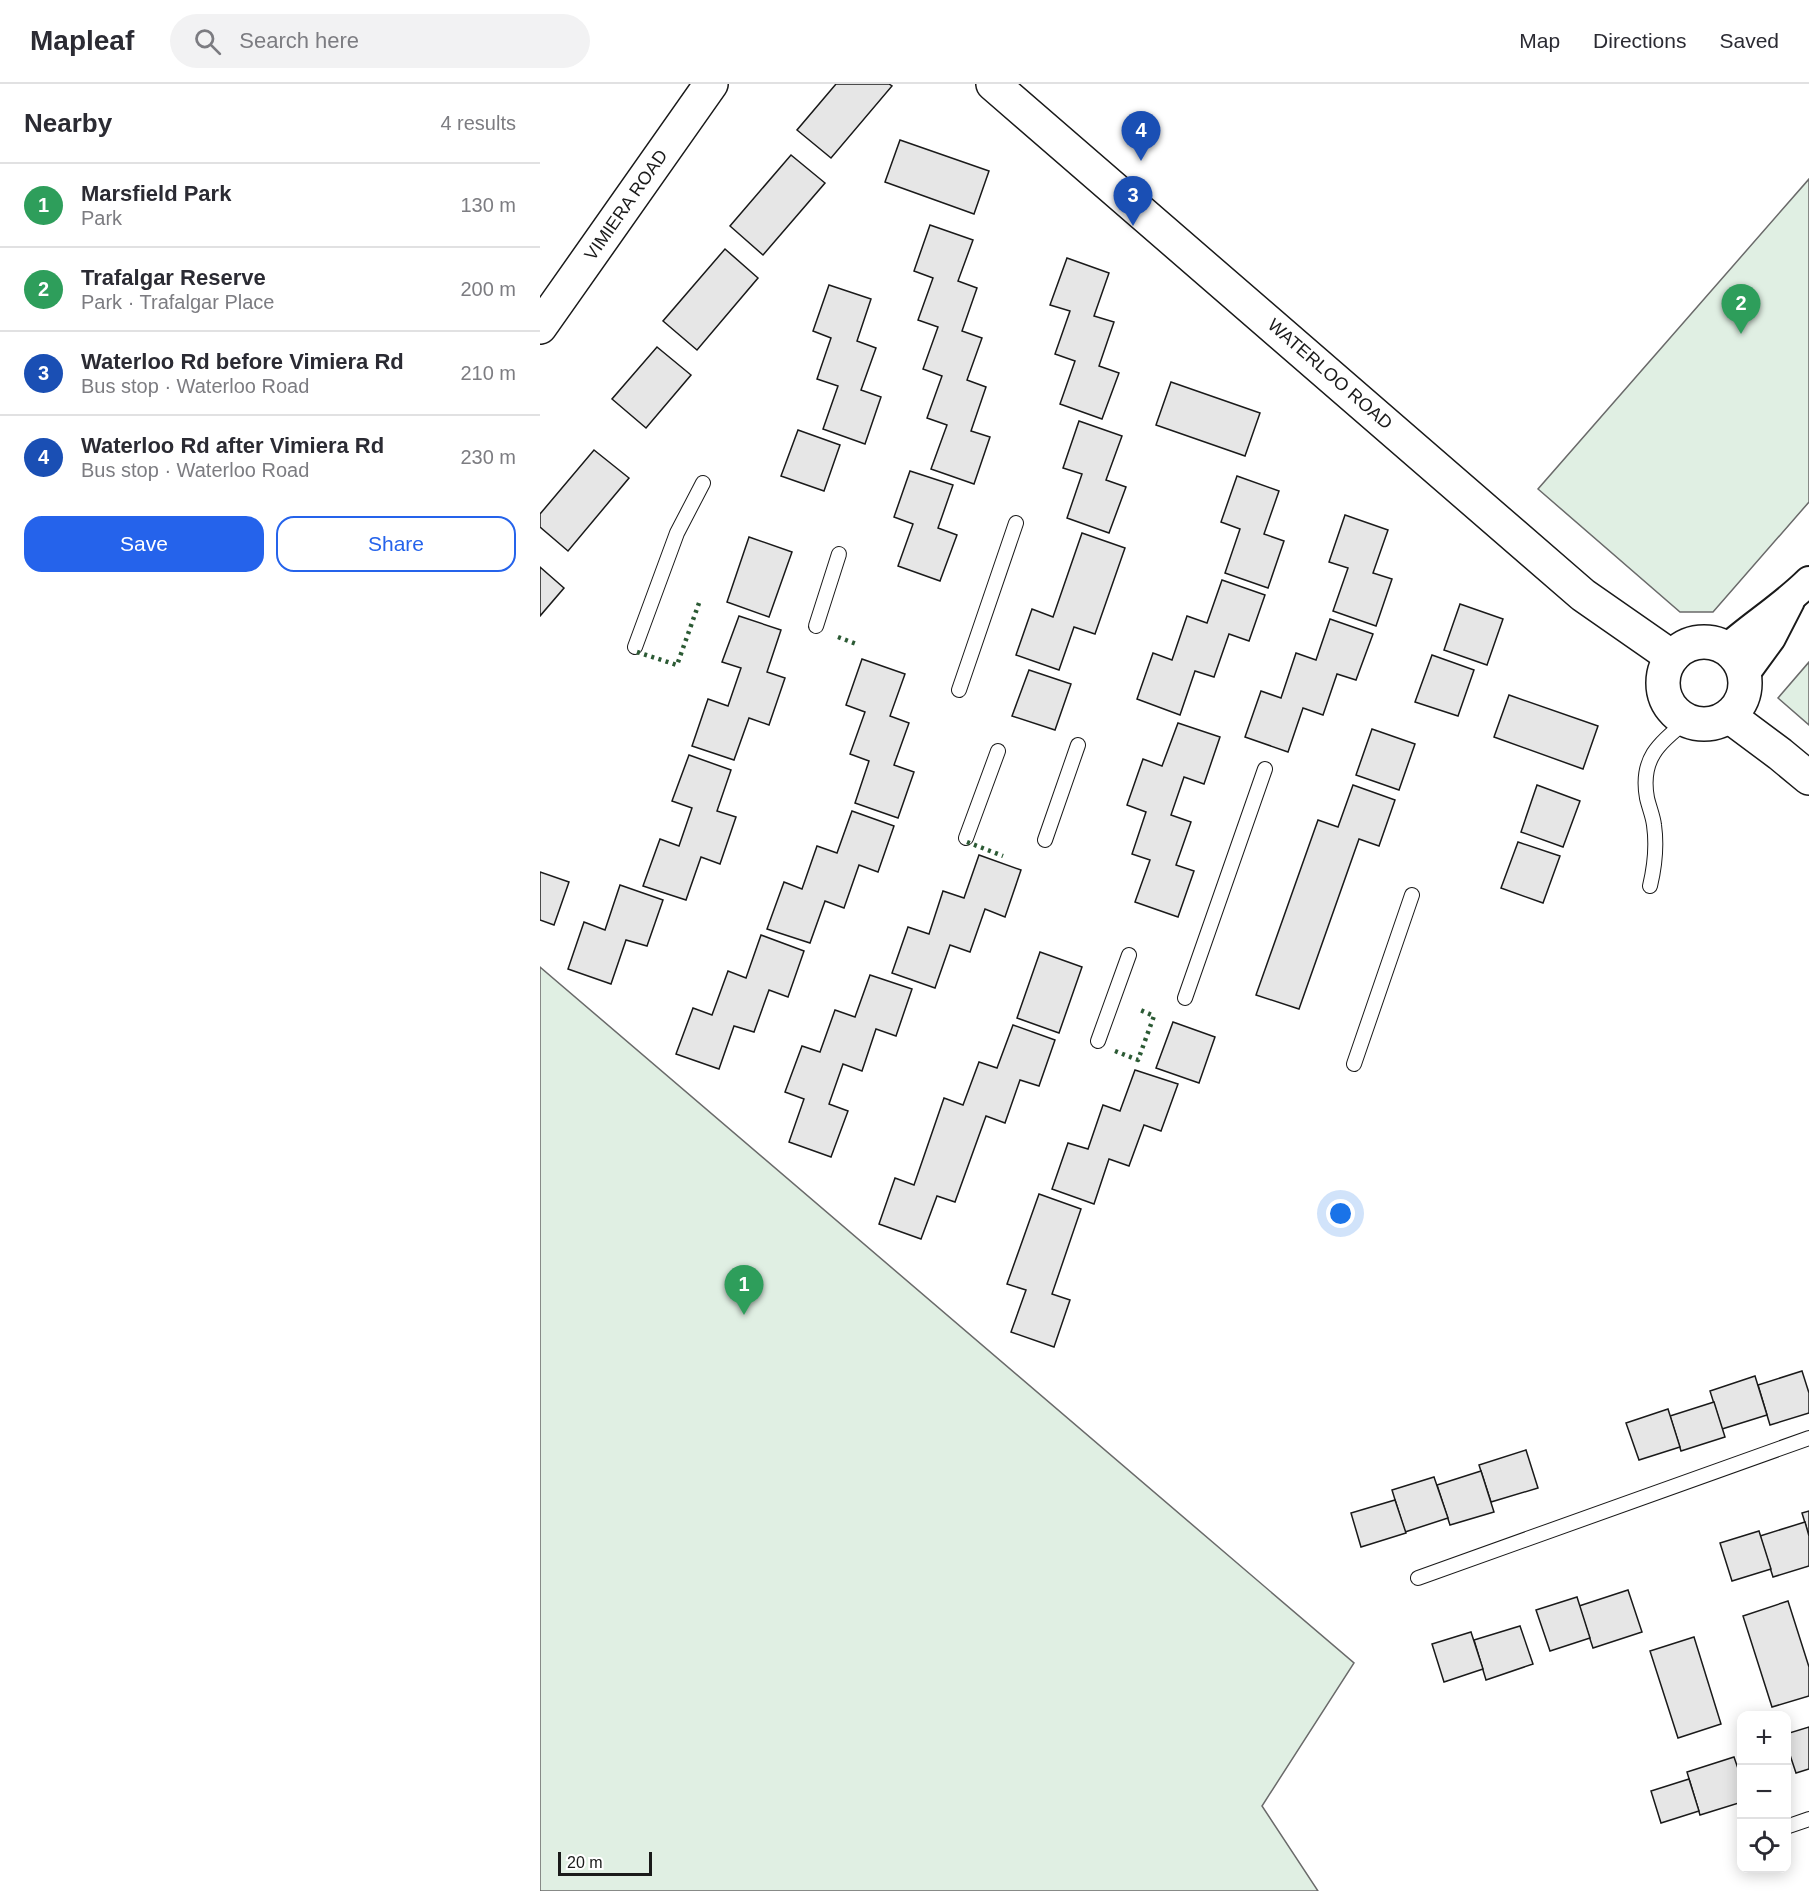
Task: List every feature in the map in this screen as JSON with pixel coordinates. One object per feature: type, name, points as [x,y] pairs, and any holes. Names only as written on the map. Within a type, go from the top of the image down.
[{"type":"street","name":"VIMIERA ROAD","points":[[540,327],[711,84]]},
{"type":"street","name":"WATERLOO ROAD","points":[[993,84],[1583,595],[1672,657]]},
{"type":"street","points":[[1726,649],[1759,620],[1801,589]]},
{"type":"street","points":[[1744,675],[1771,638],[1801,589]]},
{"type":"street","points":[[1699,643],[1713,644],[1726,649],[1738,662],[1744,675],[1744,693],[1738,706],[1729,716],[1716,723],[1701,724],[1687,721],[1675,713],[1667,702],[1663,677],[1672,657],[1683,648],[1699,643]]},
{"type":"street","points":[[1729,716],[1809,778]]},
{"type":"lane","points":[[635,647],[677,533],[704,483]]},
{"type":"lane","points":[[959,690],[1016,523]]},
{"type":"lane","points":[[816,626],[839,554]]},
{"type":"lane","points":[[1650,886],[1656,848],[1654,823],[1647,800],[1644,778],[1649,758],[1669,736],[1687,721]]},
{"type":"lane","points":[[1045,840],[1078,745]]},
{"type":"lane","points":[[966,838],[998,751]]},
{"type":"lane","points":[[1185,998],[1264,769]]},
{"type":"lane","points":[[1354,1064],[1412,894]]},
{"type":"lane","points":[[1098,1041],[1129,955]]},
{"type":"lane","points":[[1418,1578],[1809,1438]]},
{"type":"lane","points":[[1791,1825],[1809,1820]]},
{"type":"green space","points":[[1809,179],[1809,502],[1713,612],[1680,612],[1538,489]]},
{"type":"green space","points":[[1809,662],[1809,725],[1778,698]]},
{"type":"green space","points":[[540,967],[1354,1663],[1262,1806],[1318,1891],[540,1891]]},
{"type":"building","points":[[836,84],[889,84],[892,86],[831,158],[797,130]]},
{"type":"building","points":[[900,140],[989,171],[974,214],[885,182]]},
{"type":"building","points":[[791,155],[825,183],[763,255],[730,226]]},
{"type":"building","points":[[930,225],[973,240],[958,281],[977,288],[962,331],[982,338],[967,380],[986,387],[971,431],[990,437],[974,484],[931,469],[947,425],[927,418],[942,376],[923,369],[938,327],[918,320],[933,278],[914,271]]},
{"type":"building","points":[[725,249],[758,278],[697,350],[663,321]]},
{"type":"building","points":[[1067,258],[1109,273],[1094,316],[1114,322],[1099,366],[1119,373],[1102,419],[1060,404],[1075,361],[1055,354],[1070,311],[1050,305]]},
{"type":"building","points":[[829,285],[871,299],[857,341],[876,348],[861,390],[881,397],[865,444],[823,429],[838,386],[817,379],[831,338],[813,331]]},
{"type":"building","points":[[657,347],[691,375],[646,428],[612,399]]},
{"type":"building","points":[[1171,382],[1260,413],[1245,456],[1156,425]]},
{"type":"building","points":[[1079,421],[1122,436],[1106,480],[1126,487],[1109,533],[1067,518],[1082,474],[1063,468]]},
{"type":"building","points":[[798,430],[840,445],[824,491],[781,476]]},
{"type":"building","points":[[594,450],[629,478],[568,551],[540,527],[540,514]]},
{"type":"building","points":[[910,471],[953,485],[938,528],[957,535],[940,581],[898,566],[913,524],[894,517]]},
{"type":"building","points":[[1237,476],[1279,491],[1264,534],[1284,541],[1268,588],[1225,573],[1240,529],[1221,522]]},
{"type":"building","points":[[1345,515],[1388,530],[1373,573],[1392,579],[1376,626],[1333,611],[1348,568],[1329,562]]},
{"type":"building","points":[[1082,533],[1125,548],[1095,634],[1074,627],[1059,670],[1016,655],[1032,609],[1053,617]]},
{"type":"building","points":[[749,537],[792,552],[769,617],[727,602]]},
{"type":"building","points":[[540,567],[564,588],[540,616]]},
{"type":"building","points":[[1222,580],[1265,595],[1249,641],[1229,634],[1214,677],[1195,671],[1180,715],[1137,699],[1153,653],[1172,660],[1187,616],[1207,623]]},
{"type":"building","points":[[1460,604],[1503,619],[1487,665],[1444,650]]},
{"type":"building","points":[[739,616],[781,630],[767,672],[785,678],[769,725],[749,718],[734,760],[692,746],[708,699],[728,706],[741,668],[722,662]]},
{"type":"building","points":[[1330,619],[1373,634],[1356,680],[1337,674],[1323,715],[1303,708],[1288,752],[1245,737],[1261,691],[1281,698],[1296,653],[1316,660]]},
{"type":"building","points":[[1432,655],[1474,670],[1458,716],[1415,702]]},
{"type":"building","points":[[862,659],[905,674],[890,716],[909,723],[894,765],[914,772],[898,818],[855,803],[869,761],[850,754],[865,712],[846,705]]},
{"type":"building","points":[[1029,670],[1071,684],[1055,730],[1012,716]]},
{"type":"building","points":[[1509,695],[1598,726],[1583,769],[1494,737]]},
{"type":"building","points":[[1178,723],[1220,737],[1204,784],[1184,777],[1171,815],[1191,822],[1176,865],[1194,871],[1178,917],[1135,902],[1150,860],[1132,854],[1146,812],[1127,805],[1143,759],[1162,766]]},
{"type":"building","points":[[1372,729],[1415,744],[1399,790],[1356,775]]},
{"type":"building","points":[[689,755],[731,770],[717,811],[736,817],[720,864],[701,857],[686,900],[643,886],[660,839],[679,846],[692,808],[672,801]]},
{"type":"building","points":[[1353,785],[1395,800],[1379,846],[1359,839],[1299,1009],[1256,995],[1318,820],[1338,827]]},
{"type":"building","points":[[1537,785],[1580,801],[1563,847],[1521,832]]},
{"type":"building","points":[[852,811],[894,826],[878,872],[859,865],[844,908],[825,901],[810,943],[767,929],[784,882],[802,889],[817,846],[837,853]]},
{"type":"building","points":[[1518,842],[1560,856],[1543,903],[1501,888]]},
{"type":"building","points":[[979,855],[1021,870],[1005,917],[985,909],[970,952],[950,945],[935,988],[892,973],[908,927],[929,934],[943,891],[964,898]]},
{"type":"building","points":[[540,872],[569,882],[554,925],[540,920]]},
{"type":"building","points":[[620,885],[663,900],[647,946],[626,940],[611,984],[568,969],[584,922],[605,930]]},
{"type":"building","points":[[761,935],[804,951],[788,997],[769,990],[754,1032],[734,1026],[719,1069],[676,1054],[693,1008],[712,1015],[728,971],[746,978]]},
{"type":"building","points":[[1040,952],[1082,967],[1059,1033],[1017,1018]]},
{"type":"building","points":[[870,975],[912,989],[896,1036],[876,1029],[862,1071],[843,1064],[829,1104],[848,1111],[831,1157],[789,1142],[804,1099],[785,1092],[802,1046],[820,1052],[835,1010],[855,1017]]},
{"type":"building","points":[[1173,1022],[1215,1037],[1199,1083],[1156,1068]]},
{"type":"building","points":[[1013,1025],[1055,1040],[1039,1086],[1020,1080],[1005,1123],[986,1116],[955,1202],[937,1196],[921,1239],[879,1224],[895,1178],[914,1185],[944,1098],[963,1105],[979,1062],[997,1068]]},
{"type":"building","points":[[1135,1070],[1178,1084],[1161,1131],[1144,1125],[1129,1166],[1109,1159],[1094,1204],[1052,1189],[1068,1143],[1088,1149],[1103,1105],[1120,1111]]},
{"type":"building","points":[[1039,1194],[1081,1209],[1052,1294],[1070,1300],[1054,1347],[1011,1332],[1026,1290],[1007,1284]]},
{"type":"building","points":[[1802,1371],[1809,1393],[1809,1413],[1770,1425],[1758,1385]]},
{"type":"building","points":[[1755,1376],[1767,1415],[1722,1429],[1710,1391]]},
{"type":"building","points":[[1714,1402],[1725,1437],[1681,1451],[1670,1416]]},
{"type":"building","points":[[1668,1409],[1680,1447],[1639,1460],[1626,1423]]},
{"type":"building","points":[[1526,1450],[1538,1488],[1491,1502],[1479,1465]]},
{"type":"building","points":[[1481,1471],[1494,1512],[1450,1525],[1437,1485]]},
{"type":"building","points":[[1434,1477],[1448,1518],[1405,1532],[1392,1490]]},
{"type":"building","points":[[1395,1500],[1406,1533],[1361,1547],[1351,1513]]},
{"type":"building","points":[[1809,1511],[1809,1536],[1802,1513]]},
{"type":"building","points":[[1805,1522],[1809,1536],[1809,1566],[1773,1577],[1760,1536]]},
{"type":"building","points":[[1759,1531],[1771,1569],[1732,1581],[1720,1543]]},
{"type":"building","points":[[1628,1590],[1642,1632],[1593,1648],[1579,1606]]},
{"type":"building","points":[[1577,1597],[1590,1638],[1550,1651],[1536,1610]]},
{"type":"building","points":[[1788,1601],[1809,1667],[1809,1696],[1772,1707],[1743,1616]]},
{"type":"building","points":[[1520,1626],[1533,1664],[1486,1680],[1474,1640]]},
{"type":"building","points":[[1471,1632],[1483,1669],[1444,1682],[1432,1644]]},
{"type":"building","points":[[1694,1637],[1721,1724],[1678,1738],[1650,1651]]},
{"type":"building","points":[[1809,1727],[1809,1769],[1796,1773],[1791,1758],[1791,1732]]},
{"type":"building","points":[[1734,1757],[1737,1766],[1737,1804],[1700,1815],[1687,1772]]},
{"type":"building","points":[[1689,1779],[1699,1811],[1661,1823],[1651,1791]]},
{"type":"hedge","points":[[637,652],[677,665],[699,603]]},
{"type":"hedge","points":[[838,637],[859,645]]},
{"type":"hedge","points":[[967,842],[1003,856]]},
{"type":"hedge","points":[[1115,1051],[1138,1060],[1154,1016],[1138,1009]]},
{"type":"place","name":"Waterloo Rd after Vimiera Rd","points":[[1141,161]]},
{"type":"place","name":"Waterloo Rd before Vimiera Rd","points":[[1133,226]]},
{"type":"place","name":"Trafalgar Reserve","points":[[1741,334]]},
{"type":"place","name":"Marsfield Park","points":[[744,1315]]}]
